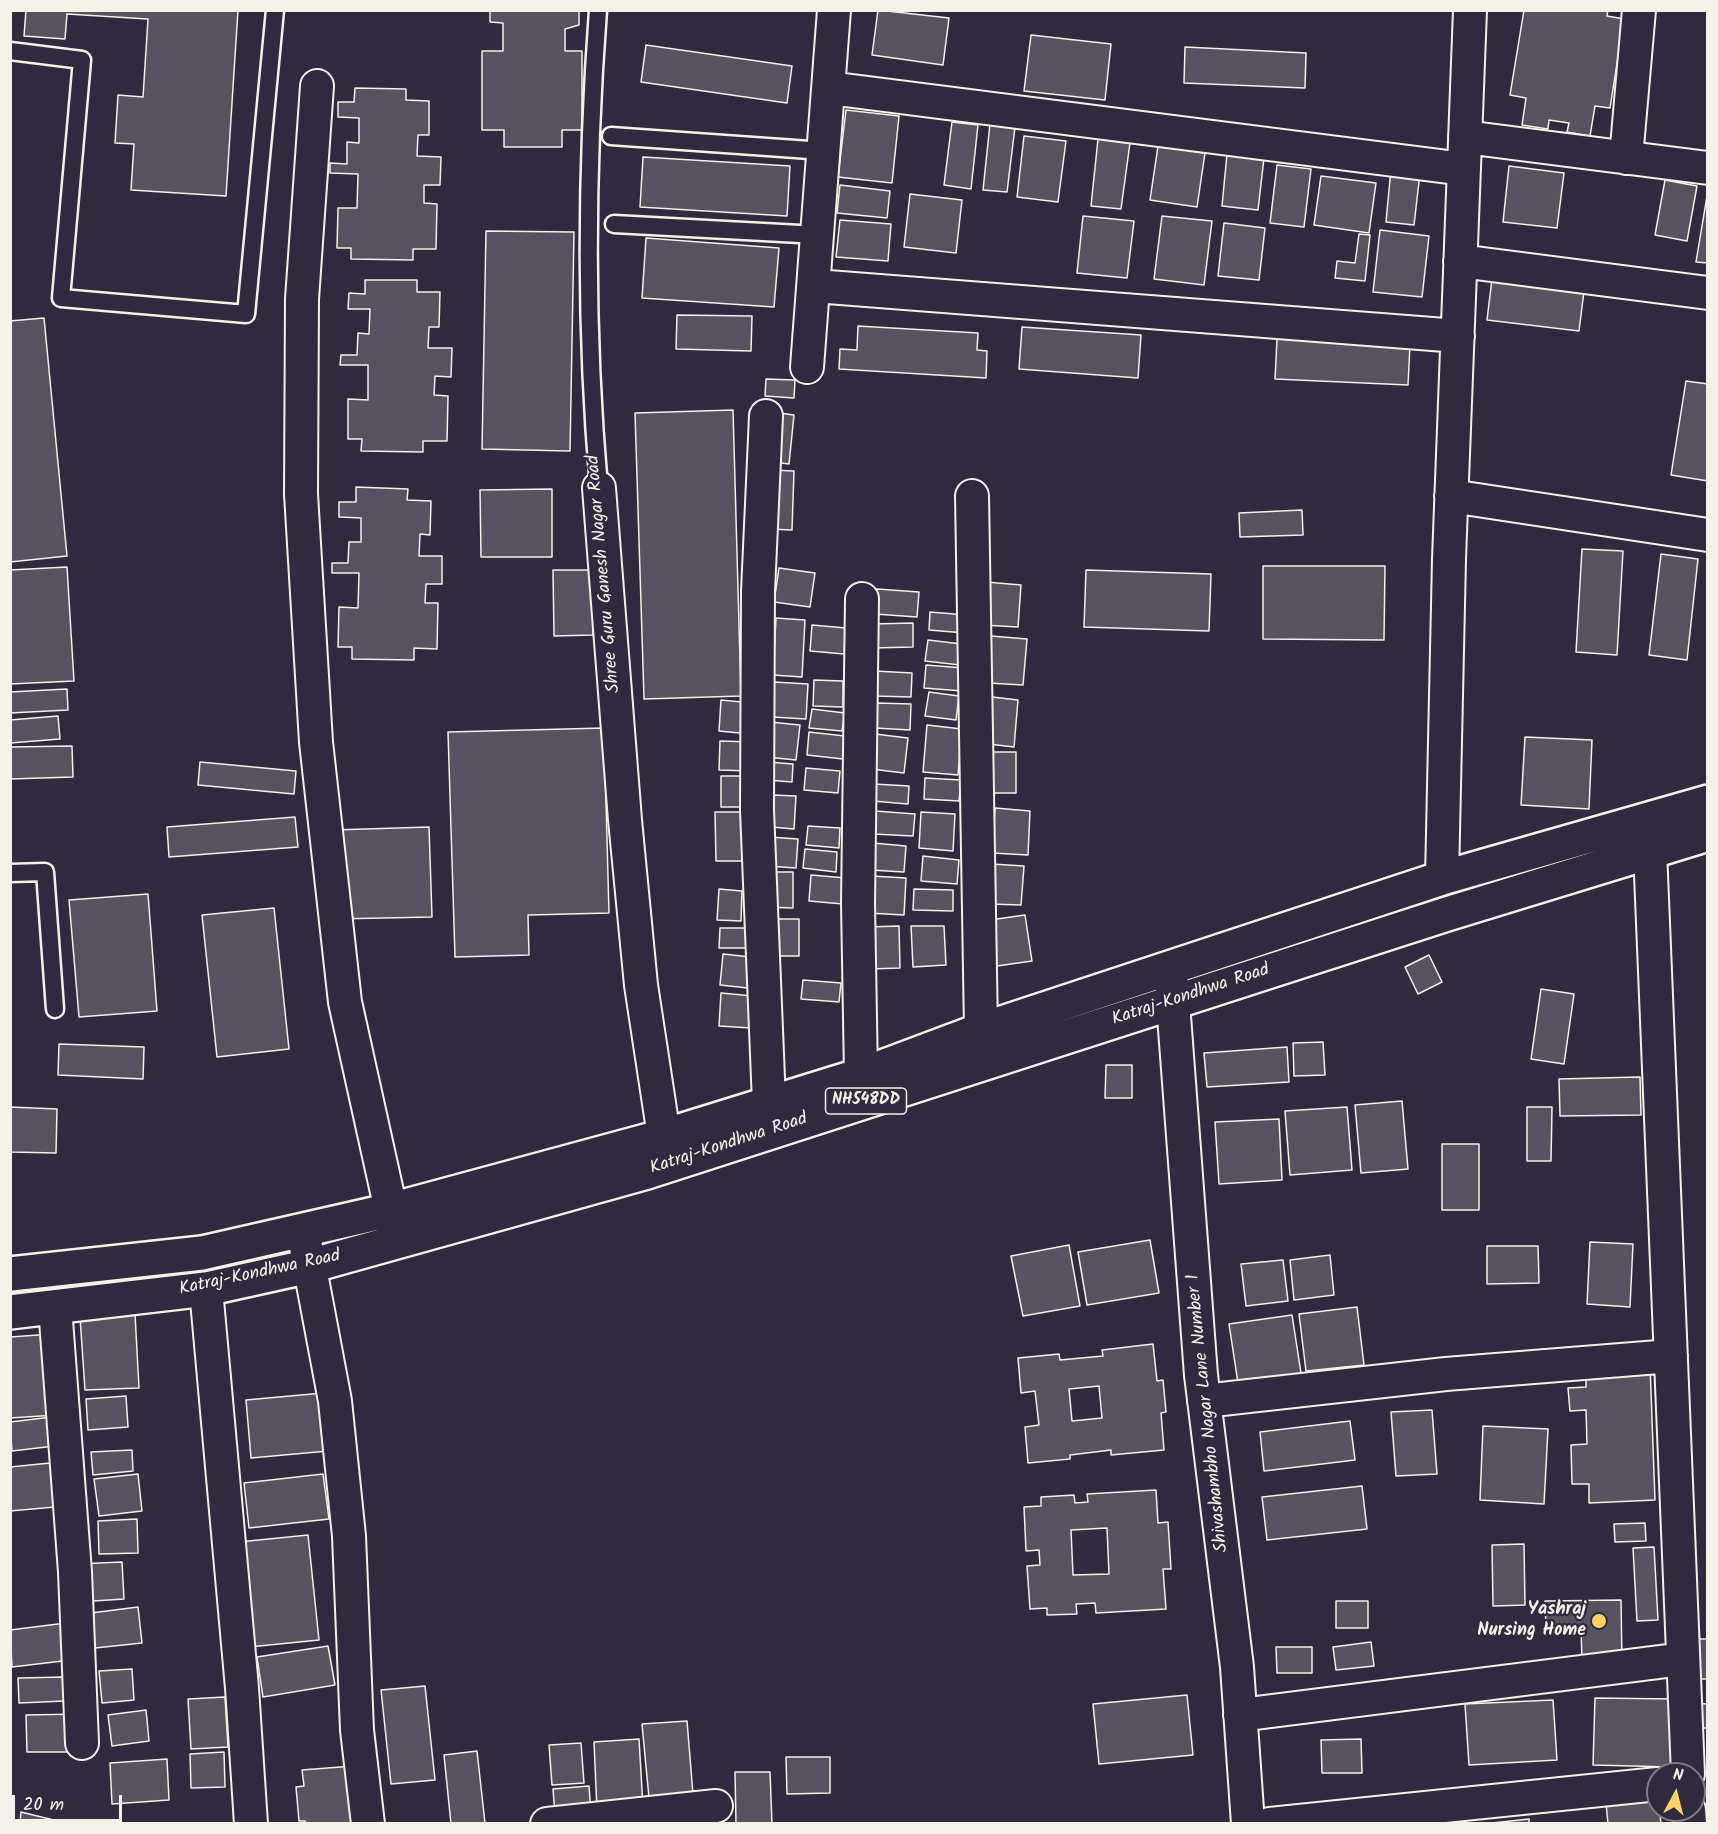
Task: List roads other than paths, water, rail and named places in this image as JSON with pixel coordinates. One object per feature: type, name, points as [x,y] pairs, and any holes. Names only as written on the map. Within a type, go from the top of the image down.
[{"type":"highway","name":"Katraj-Kondhwa Road","points":[[10,1274],[202,1252],[303,1231],[391,1210],[664,1136],[861,1075],[981,1030],[1442,878],[1707,802]]},
{"type":"highway","name":"Katraj-Kondhwa Road","points":[[10,1311],[55,1308],[206,1289],[310,1266],[647,1172],[1175,1001],[1650,850],[1707,834]]},
{"type":"street","points":[[807,367],[819,236],[834,10]]},
{"type":"street","points":[[1442,878],[1451,496],[1470,10]]},
{"type":"street","points":[[1626,158],[1639,10]]},
{"type":"street","points":[[317,86],[302,299],[301,459],[316,742],[345,1002],[391,1210]]},
{"type":"street","points":[[828,88],[1464,169]]},
{"type":"street","points":[[1465,137],[1707,168]]},
{"type":"street","points":[[1461,261],[1707,293]]},
{"type":"street","points":[[815,286],[1458,336]]},
{"type":"street","points":[[766,416],[758,591],[757,810],[769,1103]]},
{"type":"street","name":"Shree Guru Ganesh Nagar Road","points":[[599,488],[625,820],[641,985],[664,1136]]},
{"type":"street","points":[[972,496],[981,1030]]},
{"type":"street","points":[[1451,496],[1707,535]]},
{"type":"street","points":[[861,1075],[858,903],[862,599]]},
{"type":"street","points":[[1650,850],[1687,1762]]},
{"type":"street","name":"Shivashambho Nagar Lane Number 1","points":[[1170,967],[1175,1001],[1204,1401],[1237,1667],[1248,1824]]},
{"type":"street","points":[[303,1231],[334,1401],[349,1536],[357,1730],[368,1824]]},
{"type":"street","points":[[206,1289],[242,1688],[251,1824]]},
{"type":"street","points":[[55,1308],[75,1572],[82,1743]]},
{"type":"street","points":[[1204,1401],[1446,1374],[1671,1356]]},
{"type":"street","points":[[1240,1715],[1683,1659]]},
{"type":"street","points":[[1270,1824],[1646,1785]]},
{"type":"street","points":[[565,1823],[716,1806]]},
{"type":"lane","points":[[10,51],[82,60],[61,298],[246,314],[274,10]]},
{"type":"lane","name":"Shree Guru Ganesh Nagar Road","points":[[598,10],[589,173],[589,321],[599,488]]},
{"type":"lane","points":[[611,136],[824,151]]},
{"type":"lane","points":[[614,224],[819,236]]},
{"type":"lane","points":[[10,873],[45,872],[55,1009]]},
{"type":"place","name":"Yashraj Nursing Home","points":[[1599,1621]]}]
